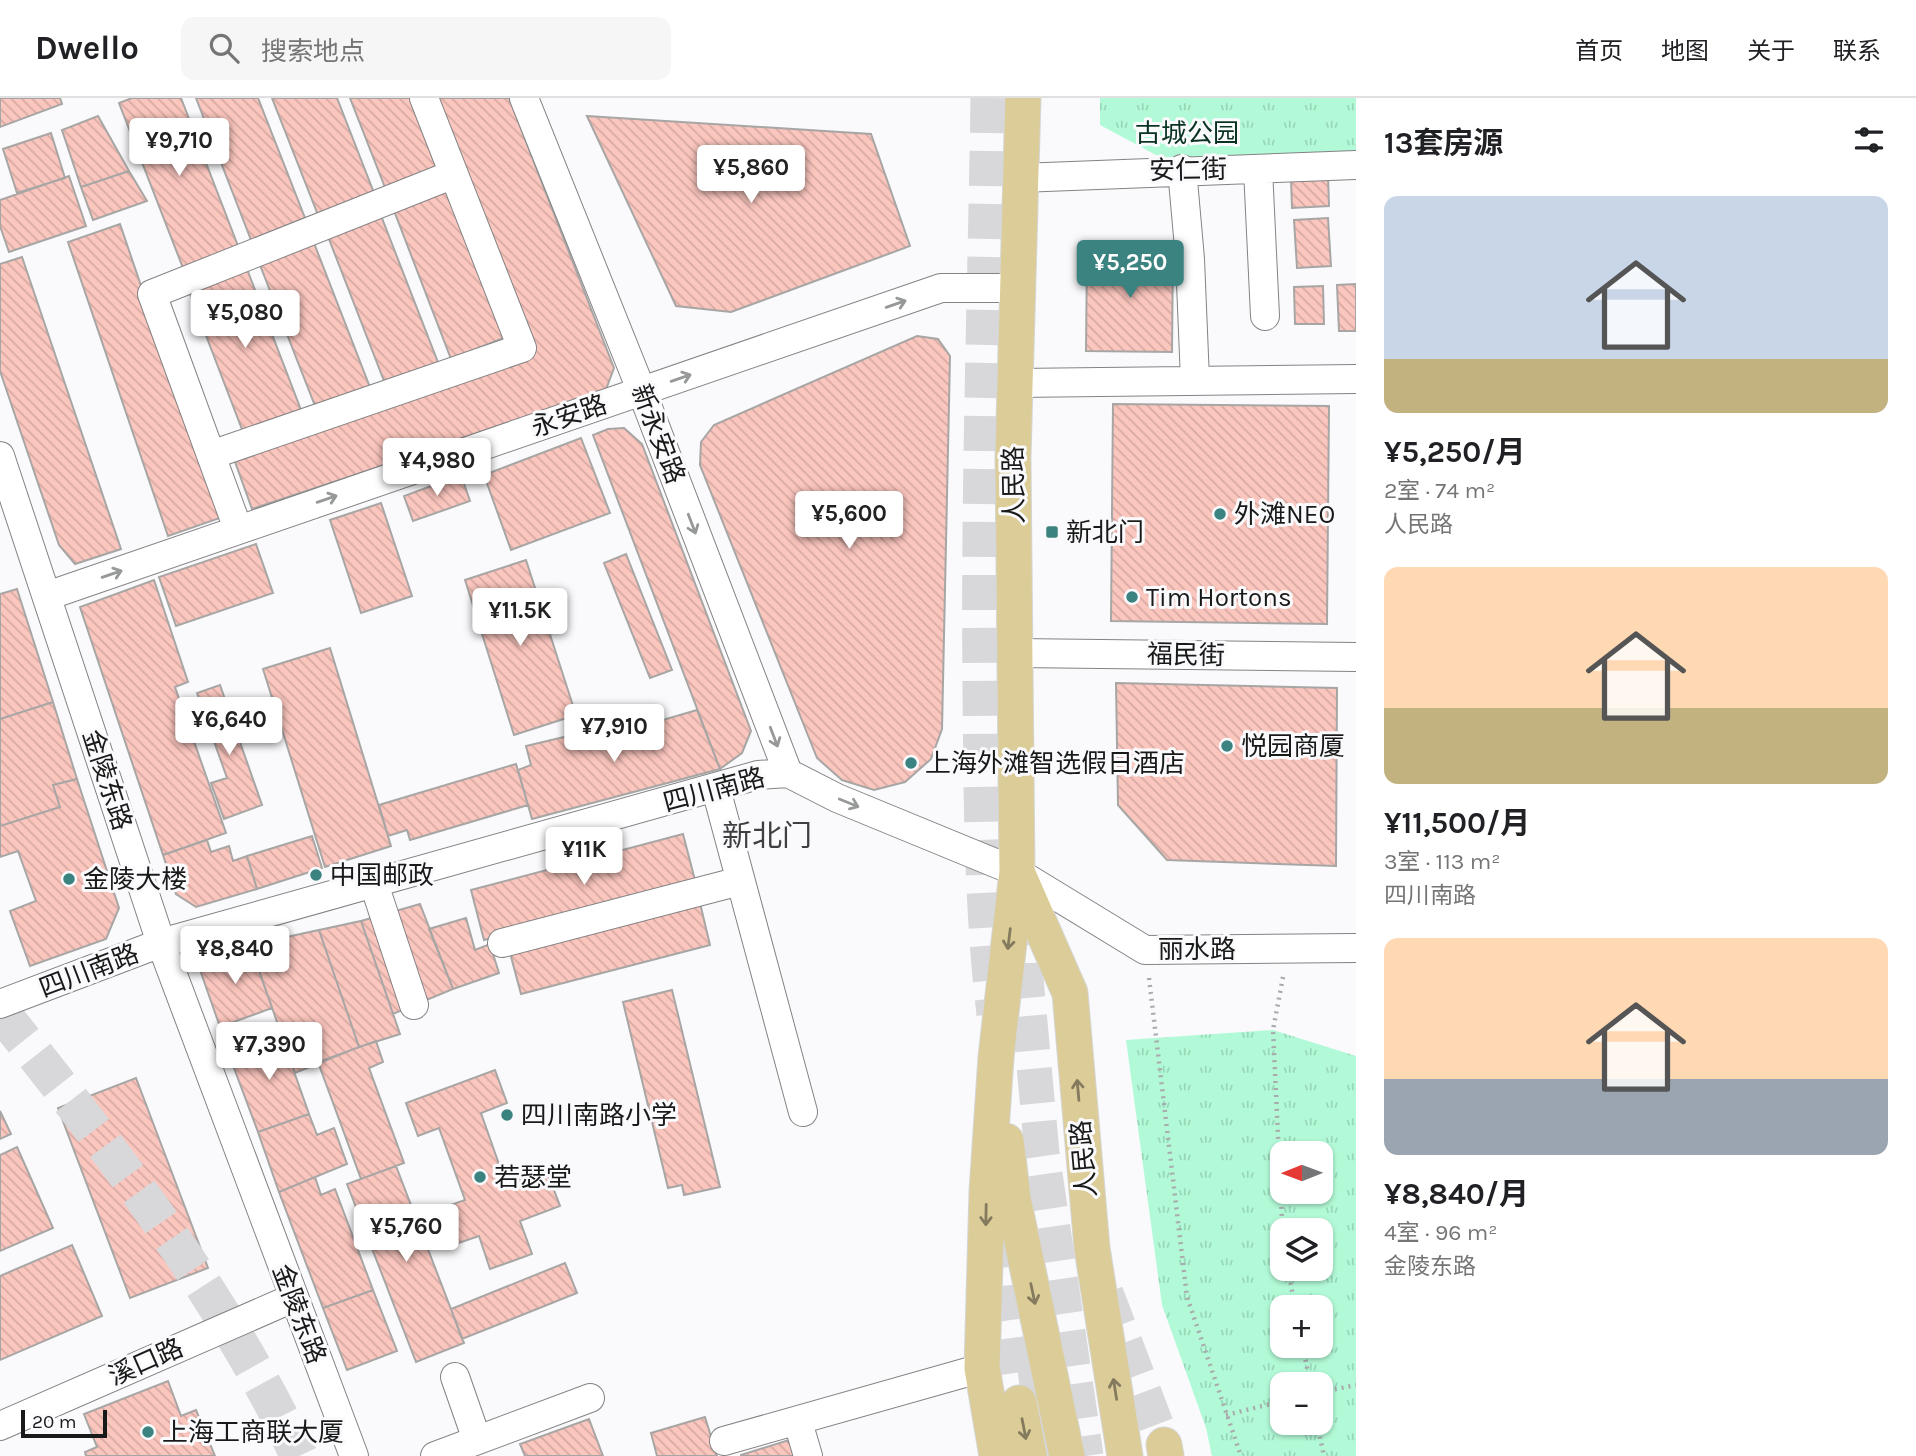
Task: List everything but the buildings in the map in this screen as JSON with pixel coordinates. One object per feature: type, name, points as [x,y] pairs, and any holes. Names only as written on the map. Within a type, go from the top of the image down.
[{"type":"main road","name":"人民路","points":[[997,1456],[982,1368],[987,1191],[996,1057],[1017,872],[1014,383],[1023,98]]},
{"type":"main road","name":"人民路","points":[[1017,872],[1070,993],[1092,1248],[1125,1456]]},
{"type":"main road","name":"人民路","points":[[996,1057],[1013,1199],[1068,1456]]},
{"type":"main road","points":[[1019,1403],[1029,1456]]},
{"type":"street","points":[[211,455],[522,348],[424,98]]},
{"type":"street","name":"新永安路","points":[[524,98],[642,392],[788,773]]},
{"type":"street","name":"安仁街","points":[[1020,177],[1182,169],[1356,165]]},
{"type":"street","points":[[1182,169],[1190,258],[1195,380]]},
{"type":"street","points":[[1258,169],[1265,316]]},
{"type":"street","points":[[238,530],[152,294],[454,174]]},
{"type":"street","name":"永安路","points":[[47,596],[941,288],[1016,288]]},
{"type":"street","points":[[1014,383],[1356,379]]},
{"type":"street","name":"金陵东路","points":[[0,456],[161,943],[354,1456]]},
{"type":"street","name":"福民街","points":[[1016,653],[1356,657]]},
{"type":"street","name":"四川南路","points":[[0,1004],[161,943],[758,775],[788,773],[837,798],[1017,872]]},
{"type":"street","points":[[716,789],[803,1112]]},
{"type":"street","name":"丽水路","points":[[1017,872],[1145,950],[1356,948]]},
{"type":"street","points":[[502,943],[740,881]]},
{"type":"street","points":[[374,884],[414,1006]]},
{"type":"street","name":"溪口路","points":[[0,1426],[293,1298]]},
{"type":"street","points":[[724,1441],[982,1368]]},
{"type":"street","points":[[455,1377],[477,1440]]},
{"type":"street","points":[[442,1455],[590,1398]]},
{"type":"street","points":[[798,1422],[808,1456]]},
{"type":"path","points":[[1282,1218],[1273,1030],[1288,948]]},
{"type":"path","points":[[1145,950],[1187,1297],[1241,1456]]},
{"type":"path","points":[[1333,1390],[1356,1385]]},
{"type":"path","points":[[1226,1415],[1270,1404]]},
{"type":"path","points":[[1320,1435],[1324,1456]]},
{"type":"green space","name":"古城公园","points":[[1100,98],[1356,98],[1356,165],[1182,169],[1100,125]]},
{"type":"green space","points":[[1273,1030],[1356,1056],[1356,1456],[1212,1456],[1206,1428],[1162,1305],[1126,1040]]},
{"type":"tunnel","points":[[988,98],[980,686],[984,892],[994,1014]]},
{"type":"tunnel","points":[[1024,910],[1025,968],[1042,1153],[1086,1456]]},
{"type":"tunnel","points":[[0,1011],[83,1116],[163,1225],[236,1338],[299,1456]]},
{"type":"tunnel","points":[[998,1233],[1004,1299],[1019,1403]]},
{"type":"tunnel","points":[[1106,1293],[1164,1445]]},
{"type":"tunnel","points":[[1035,1369],[1046,1456]]},
{"type":"place","name":"外滩NEO","points":[[1220,514]]},
{"type":"place","name":"新北门","points":[[1052,532]]},
{"type":"place","name":"Tim Hortons","points":[[1132,597]]},
{"type":"place","name":"悦园商厦","points":[[1227,746]]},
{"type":"place","name":"上海外滩智选假日酒店","points":[[911,763]]},
{"type":"place","name":"中国邮政","points":[[316,875]]},
{"type":"place","name":"金陵大楼","points":[[69,879]]},
{"type":"place","name":"四川南路小学","points":[[507,1115]]},
{"type":"place","name":"若瑟堂","points":[[480,1177]]},
{"type":"place","name":"上海工商联大厦","points":[[148,1432]]},
{"type":"district","name":"新北门","points":[[767,836]]}]
